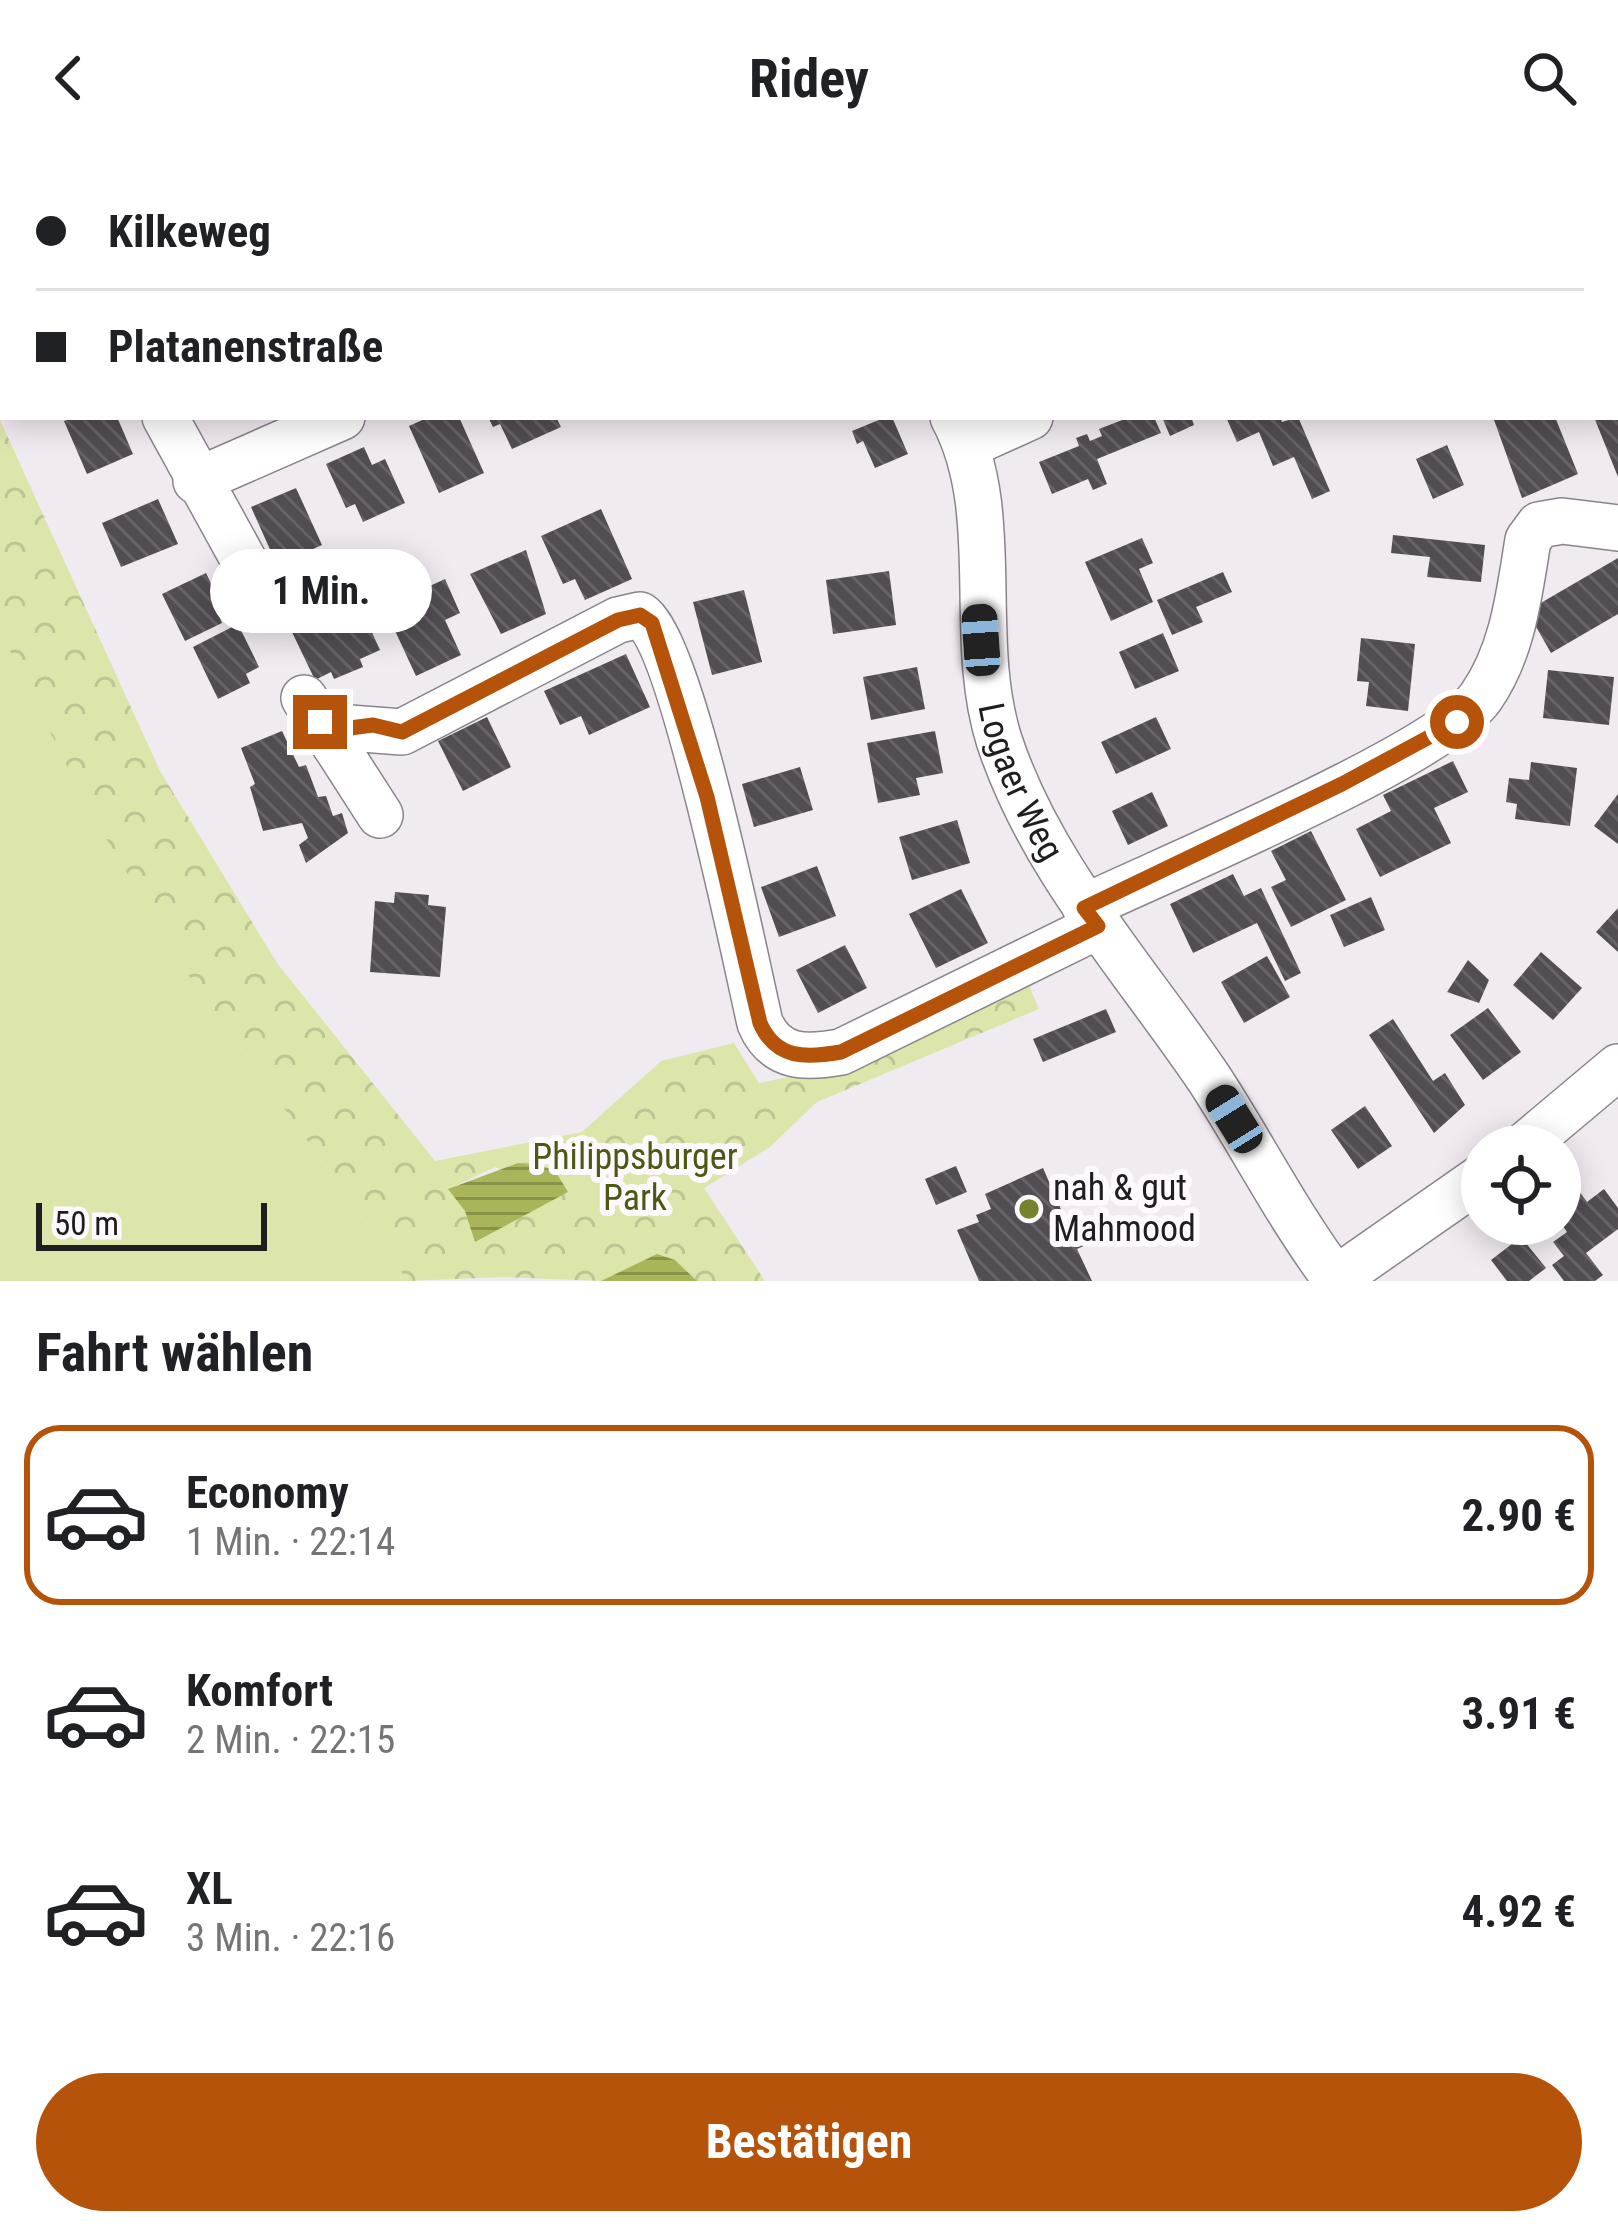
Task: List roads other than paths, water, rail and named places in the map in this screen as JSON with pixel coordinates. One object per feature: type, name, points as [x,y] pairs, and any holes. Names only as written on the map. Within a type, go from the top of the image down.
[{"type":"street","points":[[166,420],[253,577]]},
{"type":"street","points":[[196,481],[335,420]]},
{"type":"street","points":[[961,431],[1015,420]]},
{"type":"street","name":"Logaer Weg","points":[[961,431],[978,520],[983,671],[998,737],[1022,798],[1091,916],[1212,1084],[1335,1280]]},
{"type":"street","points":[[304,698],[359,779],[384,776],[398,758],[402,732],[618,620],[640,615],[652,623],[707,797],[760,1023],[778,1049],[807,1058],[841,1052],[1457,722],[1479,700],[1503,658],[1528,541],[1539,525],[1562,521],[1618,528]]},
{"type":"street","points":[[1549,1125],[1618,1067]]},
{"type":"street","points":[[1335,1280],[1461,1192]]},
{"type":"place","name":"nah & gut Mahmood","points":[[1029,1209]]},
{"type":"park label","name":"Philippsburger Park","points":[[635,1178]]}]
